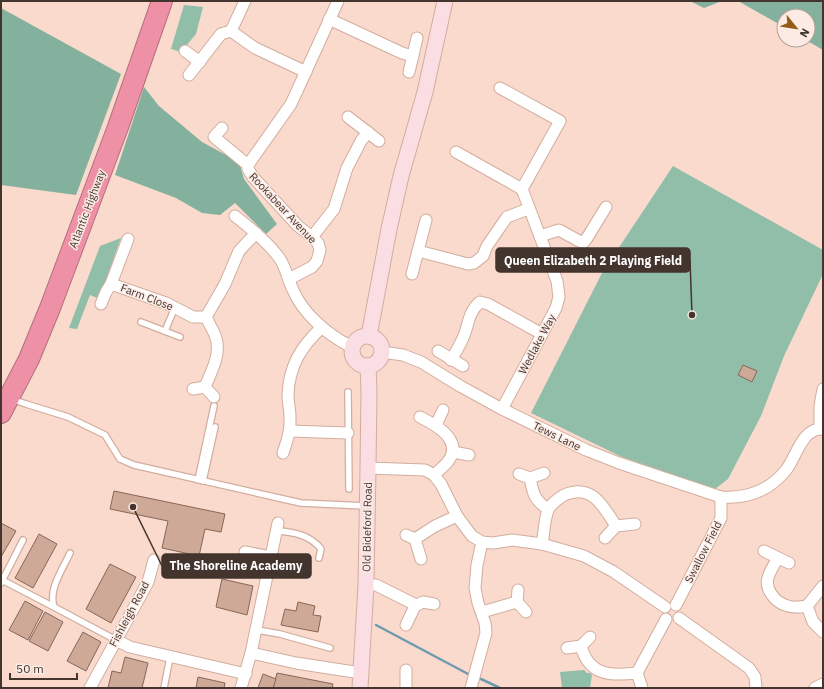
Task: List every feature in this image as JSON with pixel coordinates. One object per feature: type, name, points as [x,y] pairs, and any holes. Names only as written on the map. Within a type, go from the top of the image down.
[{"type":"highway","name":"Atlantic Highway","points":[[4,400],[29,359],[53,301],[123,113],[162,1]]},
{"type":"street","points":[[189,76],[220,34],[231,31],[245,1]]},
{"type":"street","name":"Rookabear Avenue","points":[[289,279],[312,267],[317,261],[320,250],[318,243],[298,226],[253,176],[248,169],[248,164],[291,104],[338,1]]},
{"type":"street","points":[[369,336],[389,229],[401,176],[425,92],[445,1]]},
{"type":"street","points":[[329,19],[402,54],[413,56]]},
{"type":"street","points":[[231,31],[255,48],[306,72]]},
{"type":"street","points":[[409,72],[417,38]]},
{"type":"street","points":[[185,51],[200,62]]},
{"type":"street","points":[[456,152],[522,189],[560,121],[500,88]]},
{"type":"street","points":[[348,117],[379,141]]},
{"type":"street","points":[[222,128],[214,137],[248,164]]},
{"type":"street","points":[[312,237],[334,209],[348,168],[361,141],[368,132]]},
{"type":"street","name":"Wedlake Way","points":[[502,409],[556,308],[559,289],[540,236],[528,209],[522,189]]},
{"type":"street","points":[[540,236],[559,230],[579,241],[584,242],[606,207]]},
{"type":"street","points":[[418,251],[468,264],[474,263],[483,256],[487,246],[507,217],[528,209]]},
{"type":"street","points":[[235,216],[256,233],[281,261],[299,302],[322,328],[339,341],[352,347]]},
{"type":"street","points":[[412,274],[426,220]]},
{"type":"street","points":[[205,387],[216,361],[217,352],[216,337],[206,317],[225,284],[239,251],[256,233]]},
{"type":"street","name":"Farm Close","points":[[101,304],[111,284],[128,238]]},
{"type":"street","name":"Farm Close","points":[[111,284],[166,302],[193,316],[206,317]]},
{"type":"street","points":[[451,360],[463,338],[467,321],[480,302],[488,304],[542,334]]},
{"type":"street","points":[[283,453],[290,431],[288,397],[296,359],[308,340],[322,328]]},
{"type":"street","points":[[369,336],[375,338],[380,343],[382,352],[381,357],[377,362],[368,366],[362,366],[357,362],[352,353],[352,347],[354,342],[360,338],[369,336]]},
{"type":"street","points":[[438,351],[463,366]]},
{"type":"street","name":"Tews Lane","points":[[382,352],[403,355],[421,362],[502,409],[586,450],[619,463],[721,497],[741,497],[762,490],[779,478],[787,470],[805,438],[811,433],[822,429]]},
{"type":"street","name":"Old Bideford Road","points":[[360,681],[366,585],[369,391],[368,366]]},
{"type":"street","points":[[193,389],[205,387]]},
{"type":"street","points":[[205,387],[214,402]]},
{"type":"street","points":[[822,429],[820,406],[823,389]]},
{"type":"street","points":[[436,425],[443,410]]},
{"type":"street","points":[[420,417],[436,425],[452,441],[453,452],[449,460],[434,475]]},
{"type":"street","points":[[290,431],[348,433]]},
{"type":"street","points":[[453,452],[469,455]]},
{"type":"street","points":[[368,468],[425,470],[434,475],[441,484],[457,516],[472,536],[482,542],[493,543],[512,540],[542,544],[584,556],[680,611],[679,618]]},
{"type":"street","points":[[519,474],[530,478],[544,473]]},
{"type":"street","points":[[530,478],[532,490],[539,503],[548,509]]},
{"type":"street","points":[[542,544],[548,509],[561,496],[569,493],[581,492],[590,494],[600,502],[616,526]]},
{"type":"street","name":"Swallow Field","points":[[670,606],[721,518],[721,497]]},
{"type":"street","points":[[421,559],[410,537],[457,516]]},
{"type":"street","points":[[605,538],[616,526],[635,524]]},
{"type":"street","points":[[241,688],[252,653],[277,527]]},
{"type":"street","points":[[472,688],[486,633],[485,622],[478,603],[475,588],[477,565],[482,542]]},
{"type":"street","points":[[764,551],[789,563]]},
{"type":"street","points":[[245,552],[271,558]]},
{"type":"street","points":[[778,558],[768,576],[768,587],[778,602],[789,607],[807,606],[823,586]]},
{"type":"street","name":"Fishleigh Road","points":[[90,688],[148,582],[154,560]]},
{"type":"street","points":[[366,585],[376,584],[414,604],[415,606]]},
{"type":"street","points":[[516,602],[518,590]]},
{"type":"street","points":[[406,625],[415,606],[423,602],[434,604]]},
{"type":"street","points":[[482,612],[516,602]]},
{"type":"street","points":[[516,602],[526,612]]},
{"type":"street","points":[[666,620],[663,613],[670,606]]},
{"type":"street","points":[[807,606],[813,622],[823,632]]},
{"type":"street","points":[[666,620],[674,621],[679,618]]},
{"type":"street","points":[[679,618],[749,668],[755,677],[756,688]]},
{"type":"street","points":[[642,688],[637,673],[666,620]]},
{"type":"street","points":[[567,648],[581,646],[590,637]]},
{"type":"street","points":[[116,640],[130,647],[246,674]]},
{"type":"street","points":[[581,646],[587,660],[601,672],[611,675],[637,673]]},
{"type":"street","points":[[252,653],[296,663],[360,681]]},
{"type":"street","points":[[406,670],[406,688]]},
{"type":"street","points":[[815,688],[823,684]]},
{"type":"lane","points":[[165,331],[175,307]]},
{"type":"lane","points":[[140,322],[180,337]]},
{"type":"lane","points":[[348,392],[349,489]]},
{"type":"lane","points":[[4,400],[26,404],[68,417],[105,435],[120,458],[134,465],[301,503],[367,506]]},
{"type":"lane","points":[[200,481],[214,402]]},
{"type":"lane","points":[[200,481],[215,427]]},
{"type":"lane","points":[[277,527],[305,536],[317,544],[321,549],[319,558]]},
{"type":"lane","points":[[23,540],[2,581],[116,640]]},
{"type":"lane","points":[[54,607],[52,600],[54,588],[70,553]]},
{"type":"lane","points":[[257,630],[280,634],[330,648]]},
{"type":"lane","points":[[164,688],[170,657]]},
{"type":"green space","points":[[690,1],[722,1],[704,8]]},
{"type":"green space","points":[[738,1],[823,1],[823,50],[816,46],[816,8],[776,8],[776,22]]},
{"type":"green space","points":[[184,5],[203,7],[196,34],[181,52],[171,49]]},
{"type":"green space","points":[[1,8],[121,74],[76,195],[1,185]]},
{"type":"green space","points":[[144,87],[159,106],[202,142],[239,162],[244,179],[277,224],[266,234],[235,203],[220,215],[202,213],[176,198],[115,175]]},
{"type":"green space","points":[[673,166],[823,250],[823,274],[784,356],[761,416],[728,479],[715,489],[622,457],[531,413],[602,273]]},
{"type":"green space","points":[[121,238],[105,282],[97,298],[90,295],[77,329],[69,328],[100,246]]},
{"type":"green space","points":[[584,670],[592,675],[590,688],[562,688],[560,672]]},
{"type":"building","points":[[743,365],[757,371],[752,382],[738,375]]},
{"type":"building","points":[[114,491],[225,514],[221,532],[205,529],[199,556],[162,548],[168,521],[110,509]]},
{"type":"building","points":[[1,523],[16,531],[1,557]]},
{"type":"building","points":[[39,534],[57,544],[33,588],[15,578]]},
{"type":"building","points":[[110,564],[136,577],[111,623],[86,609]]},
{"type":"building","points":[[222,579],[253,586],[247,615],[216,607]]},
{"type":"building","points":[[25,601],[43,611],[28,640],[9,630]]},
{"type":"building","points":[[298,602],[315,606],[313,615],[321,616],[318,632],[281,625],[285,609],[296,611]]},
{"type":"building","points":[[45,612],[63,622],[48,651],[29,641]]},
{"type":"building","points":[[83,632],[101,642],[86,671],[67,661]]},
{"type":"building","points":[[125,657],[148,663],[142,688],[108,688],[112,671],[121,673]]},
{"type":"building","points":[[277,673],[333,684],[332,688],[273,688]]},
{"type":"building","points":[[263,674],[276,679],[273,688],[258,688]]},
{"type":"building","points":[[198,677],[225,683],[224,688],[196,688]]},
{"type":"waterway","points":[[376,625],[470,675]]},
{"type":"waterway","points":[[481,679],[500,688]]},
{"type":"place","name":"Queen Elizabeth 2 Playing Field","points":[[692,315]]},
{"type":"place","name":"The Shoreline Academy","points":[[133,507]]}]
